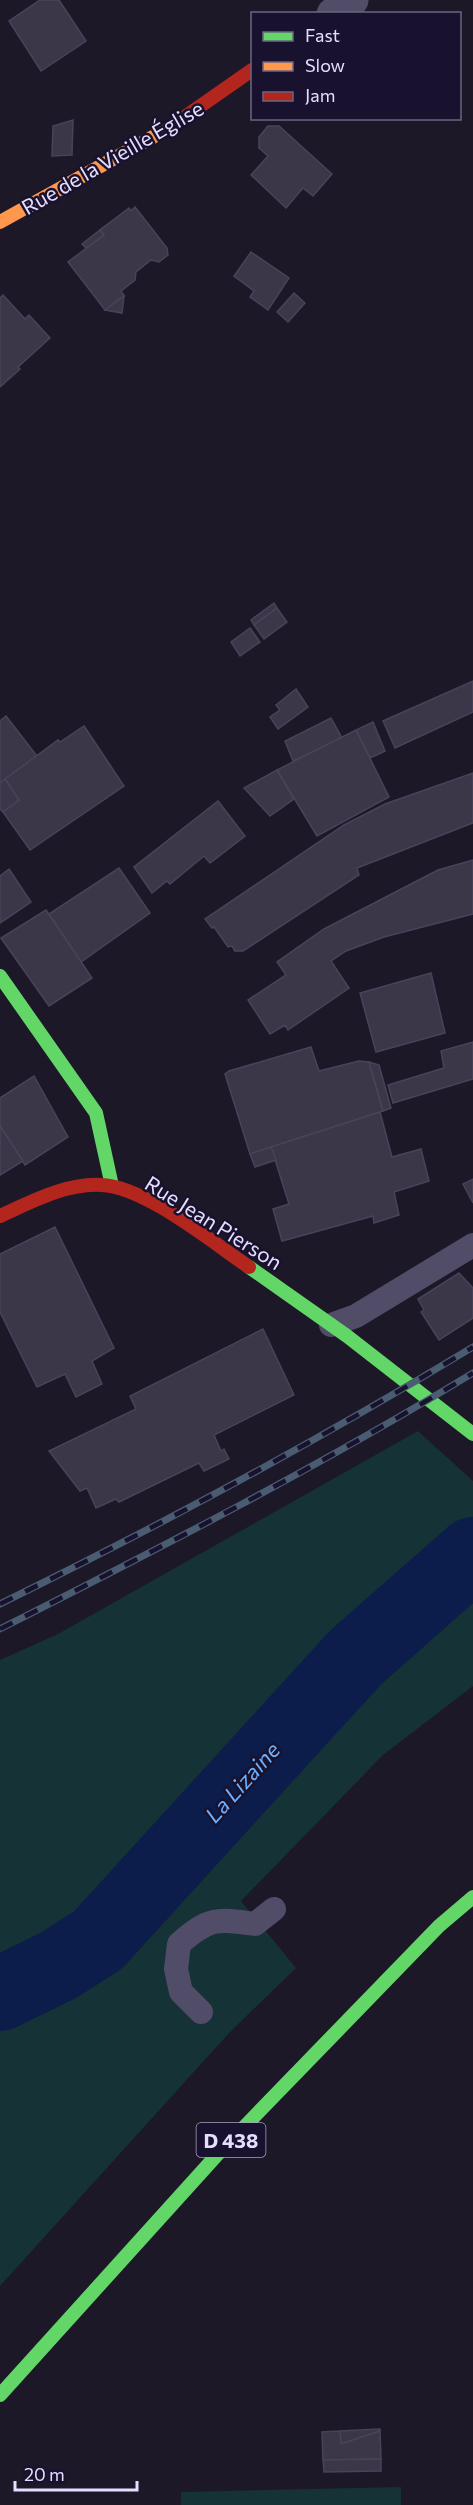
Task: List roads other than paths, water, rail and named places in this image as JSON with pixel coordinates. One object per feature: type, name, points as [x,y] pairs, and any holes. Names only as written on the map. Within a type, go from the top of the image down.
[{"type":"street","points":[[336,12],[352,0]]},
{"type":"street","name":"Rue de la Vieille Église","points":[[0,222],[164,131],[251,71]]},
{"type":"street","name":"Rue Jean Pierson","points":[[0,976],[96,1113],[112,1186],[154,1204],[366,1349],[473,1434]]},
{"type":"street","points":[[0,1216],[36,1201],[86,1186],[112,1186]]},
{"type":"street","name":"D 438","points":[[0,2395],[216,2156],[439,1926],[473,1897]]},
{"type":"lane","points":[[331,1325],[356,1316],[473,1245]]},
{"type":"lane","points":[[201,2012],[181,1992],[176,1969],[179,1944],[199,1927],[224,1919],[255,1924],[274,1909]]},
{"type":"waterway","name":"La Lizaine","points":[[0,1994],[59,1965],[98,1940],[355,1658],[473,1554]]},
{"type":"railway","points":[[0,1604],[239,1481],[473,1347]]},
{"type":"railway","points":[[0,1629],[298,1474],[473,1373]]}]
